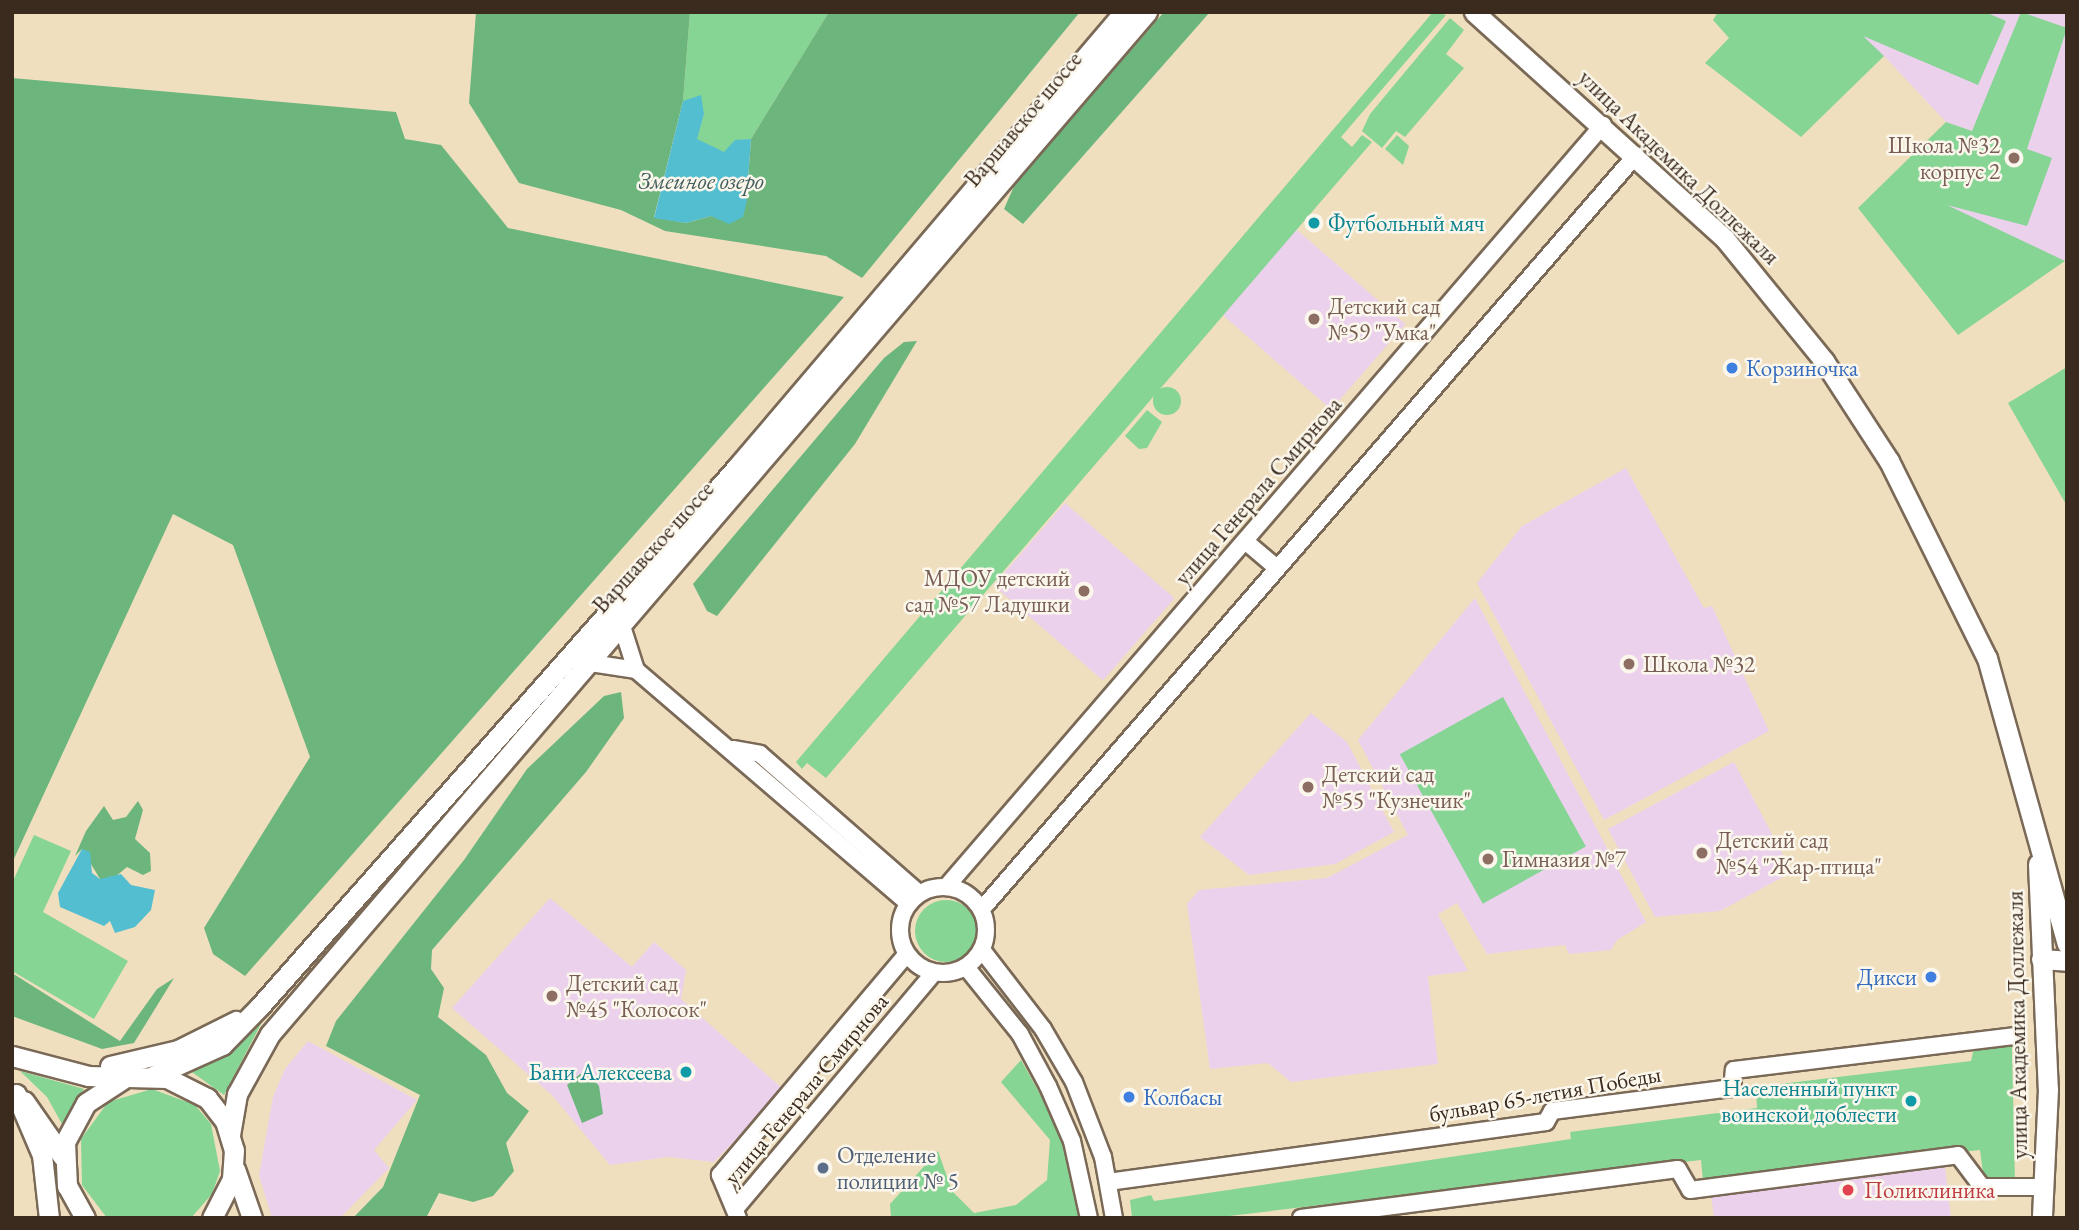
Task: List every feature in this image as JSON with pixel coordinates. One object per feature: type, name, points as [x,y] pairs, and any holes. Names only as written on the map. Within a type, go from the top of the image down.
[{"type":"main road","name":"Варшавское шоссе","points":[[63,1157],[70,1128],[86,1103],[110,1085],[145,1076],[222,1045],[260,1006],[737,467],[1124,12]]},
{"type":"main road","name":"Варшавское шоссе","points":[[230,1135],[237,1094],[270,1034],[620,620],[772,453],[1147,12]]},
{"type":"main road","name":"улица Академика Доллежаля","points":[[1474,12],[1636,155],[1770,289],[1889,461],[1973,624],[2036,831],[2067,944]]},
{"type":"main road","name":"улица Академика Доллежаля","points":[[2036,831],[2045,1187],[2042,1218]]},
{"type":"main road","points":[[2041,960],[2067,961]]},
{"type":"main road","points":[[54,1069],[136,1063],[178,1050],[260,1006]]},
{"type":"main road","points":[[12,1056],[54,1069],[145,1076],[182,1082],[207,1098],[230,1135],[234,1165],[252,1218]]},
{"type":"main road","points":[[14,1092],[43,1120],[63,1157],[67,1186],[65,1218]]},
{"type":"main road","points":[[14,1092],[42,1156],[49,1218]]},
{"type":"main road","points":[[212,1218],[228,1194],[234,1165]]},
{"type":"main road","points":[[67,1186],[85,1218]]},
{"type":"street","name":"улица Генерала Смирнова","points":[[947,886],[1603,125]]},
{"type":"street","points":[[982,909],[1636,155]]},
{"type":"street","points":[[1245,541],[1277,568]]},
{"type":"street","points":[[620,620],[636,670]]},
{"type":"street","points":[[584,662],[636,670],[729,748],[777,779],[913,898]]},
{"type":"street","points":[[947,886],[982,909],[987,930],[982,950],[967,967],[934,972],[907,954],[899,931],[913,898],[947,886]]},
{"type":"street","points":[[982,950],[1043,1029],[1094,1134],[1108,1182],[1114,1218]]},
{"type":"street","name":"улица Генерала Смирнова","points":[[907,954],[720,1175],[737,1214],[934,972]]},
{"type":"street","points":[[967,967],[1020,1034],[1072,1141],[1089,1218]]},
{"type":"street","name":"бульвар 65-летия Победы","points":[[1108,1182],[1546,1122],[1552,1111],[1732,1088],[1734,1070],[2014,1036]]},
{"type":"street","points":[[1072,1141],[1094,1134]]},
{"type":"street","points":[[1301,1218],[1678,1169],[1690,1190],[1958,1155],[1982,1187],[2045,1187]]},
{"type":"shaded area","name":"Школа №32 корпус 2","points":[[1769,12],[2067,12],[2067,263],[1942,203],[1972,131],[1946,122],[1884,56]]},
{"type":"shaded area","name":"Детский сад №59 \"Умка\"","points":[[1296,229],[1405,324],[1331,409],[1222,314]]},
{"type":"shaded area","name":"Школа №32","points":[[1626,468],[1704,608],[1712,606],[1769,731],[1604,820],[1477,583],[1522,526]]},
{"type":"shaded area","name":"МДОУ детский сад №57 Ладушки","points":[[1065,503],[1174,598],[1103,680],[993,585]]},
{"type":"shaded area","name":"Гимназия №7","points":[[1475,598],[1646,922],[1617,940],[1611,950],[1569,954],[1565,945],[1487,954],[1457,903],[1438,914],[1468,971],[1428,976],[1438,1064],[1291,1082],[1268,1063],[1210,1069],[1187,904],[1199,890],[1327,878],[1408,835],[1358,740]]},
{"type":"shaded area","name":"Детский сад №55 \"Кузнечик\"","points":[[1311,713],[1347,742],[1394,832],[1335,864],[1249,875],[1200,837]]},
{"type":"shaded area","name":"Детский сад №54 \"Жар-птица\"","points":[[1734,762],[1792,872],[1720,911],[1655,917],[1608,829]]},
{"type":"shaded area","points":[[550,898],[632,967],[654,942],[686,970],[681,999],[784,1090],[714,1162],[668,1157],[610,1165],[552,1095],[452,1008]]},
{"type":"shaded area","points":[[308,1041],[417,1100],[374,1150],[389,1168],[340,1218],[272,1218],[259,1175],[273,1097],[285,1069]]},
{"type":"shaded area","name":"Поликлиника","points":[[1945,1166],[1951,1218],[1714,1218],[1711,1195]]},
{"type":"green space","points":[[476,12],[690,12],[683,101],[654,217],[686,223],[711,216],[748,180],[751,139],[829,12],[1080,12],[862,278],[826,256],[665,231],[621,210],[519,183],[469,103]]},
{"type":"green space","points":[[690,12],[829,12],[751,139],[735,141],[724,153],[696,139],[704,114],[683,101]]},
{"type":"green space","points":[[1164,12],[1210,12],[1023,224],[1004,209],[1015,184]]},
{"type":"green space","points":[[1433,12],[1446,15],[1341,137],[1352,147],[1362,135],[1372,142],[826,778],[807,763],[802,769],[796,762]]},
{"type":"green space","points":[[1718,12],[1985,12],[2006,21],[1978,85],[1863,36],[1884,56],[1801,137],[1705,63],[1729,38],[1713,20]]},
{"type":"green space","points":[[2021,12],[2067,28],[2027,149],[2052,158],[2027,226],[1947,205],[2065,261],[1958,335],[1858,208],[1946,122],[1972,131]]},
{"type":"green space","points":[[1450,18],[1464,30],[1446,54],[1464,68],[1405,137],[1396,131],[1382,148],[1362,131],[1370,114]]},
{"type":"green space","points":[[12,78],[396,112],[405,139],[441,145],[508,228],[844,297],[245,976],[213,954],[204,928],[310,757],[233,545],[173,514],[12,863]]},
{"type":"green space","points":[[1397,135],[1409,146],[1403,165],[1385,149]]},
{"type":"green space","points":[[917,341],[855,444],[717,616],[707,611],[693,584],[884,358],[904,342]]},
{"type":"green space","points":[[2067,367],[2067,506],[2008,403]]},
{"type":"green space","points":[[1167,387],[1177,391],[1181,401],[1177,411],[1167,415],[1157,411],[1153,401],[1157,391]]},
{"type":"green space","points":[[1147,410],[1162,422],[1147,448],[1139,449],[1125,436]]},
{"type":"green space","points":[[621,692],[624,718],[586,772],[432,950],[431,969],[444,988],[438,1017],[486,1055],[507,1093],[529,1111],[506,1143],[514,1171],[493,1196],[473,1202],[439,1193],[426,1218],[353,1218],[383,1187],[420,1095],[326,1046],[336,1021],[464,860],[527,769],[604,696]]},
{"type":"green space","points":[[1503,697],[1586,847],[1483,904],[1400,754]]},
{"type":"green space","points":[[138,801],[143,810],[135,839],[150,853],[151,871],[143,875],[127,867],[109,882],[100,879],[82,849],[75,856],[86,831],[104,806],[113,820],[126,817]]},
{"type":"green space","points":[[34,835],[71,851],[43,912],[128,961],[94,1019],[12,971],[12,883]]},
{"type":"green space","points":[[940,900],[952,900],[968,909],[975,919],[975,943],[968,953],[952,962],[940,962],[929,957],[920,948],[915,937],[915,925],[920,914],[929,905]]},
{"type":"green space","points":[[12,973],[120,1041],[157,989],[174,978],[134,1043],[102,1049],[12,1016]]},
{"type":"green space","points":[[262,1022],[224,1095],[189,1070],[234,1047]]},
{"type":"green space","points":[[2012,1046],[2015,1184],[1985,1188],[1980,1150],[1703,1181],[1701,1160],[1212,1218],[1132,1218],[1130,1200],[1151,1195],[1154,1201],[1571,1139],[1570,1132],[1757,1108],[1756,1087],[1971,1061],[1974,1048]]},
{"type":"green space","points":[[1021,1060],[1070,1148],[1083,1218],[891,1218],[890,1204],[938,1151],[952,1191],[974,1213],[1016,1205],[1047,1180],[1050,1140],[1001,1082]]},
{"type":"green space","points":[[20,1071],[84,1089],[62,1124],[47,1097]]},
{"type":"green space","points":[[580,1074],[589,1074],[599,1086],[603,1114],[582,1123],[567,1085]]},
{"type":"green space","points":[[152,1089],[195,1105],[211,1124],[220,1171],[212,1194],[191,1218],[107,1218],[82,1185],[81,1139],[108,1102]]},
{"type":"water","name":"Змеиное озеро","points":[[701,95],[704,114],[697,139],[724,152],[735,140],[751,139],[748,180],[740,184],[747,200],[743,217],[729,224],[711,216],[686,223],[654,218],[683,101]]},
{"type":"water","points":[[82,849],[90,852],[92,873],[100,879],[121,874],[131,885],[155,890],[151,910],[135,927],[115,933],[110,921],[104,926],[60,907],[58,893]]},
{"type":"place","name":"Школа №32 корпус 2","points":[[2014,158]]},
{"type":"place","name":"Футбольный мяч","points":[[1314,223]]},
{"type":"place","name":"Детский сад №59 \"Умка\"","points":[[1314,319]]},
{"type":"place","name":"Корзиночка","points":[[1732,368]]},
{"type":"place","name":"МДОУ детский сад №57 Ладушки","points":[[1084,591]]},
{"type":"place","name":"Школа №32","points":[[1629,664]]},
{"type":"place","name":"Детский сад №55 \"Кузнечик\"","points":[[1308,787]]},
{"type":"place","name":"Детский сад №54 \"Жар-птица\"","points":[[1702,853]]},
{"type":"place","name":"Гимназия №7","points":[[1488,859]]},
{"type":"place","name":"Дикси","points":[[1931,977]]},
{"type":"place","name":"Детский сад №45 \"Колосок\"","points":[[552,996]]},
{"type":"place","name":"Бани Алексеева","points":[[686,1072]]},
{"type":"place","name":"Колбасы","points":[[1129,1097]]},
{"type":"place","name":"Населенный пункт воинской доблести","points":[[1911,1101]]},
{"type":"place","name":"Отделение полиции № 5","points":[[823,1168]]},
{"type":"place","name":"Поликлиника","points":[[1848,1190]]}]
